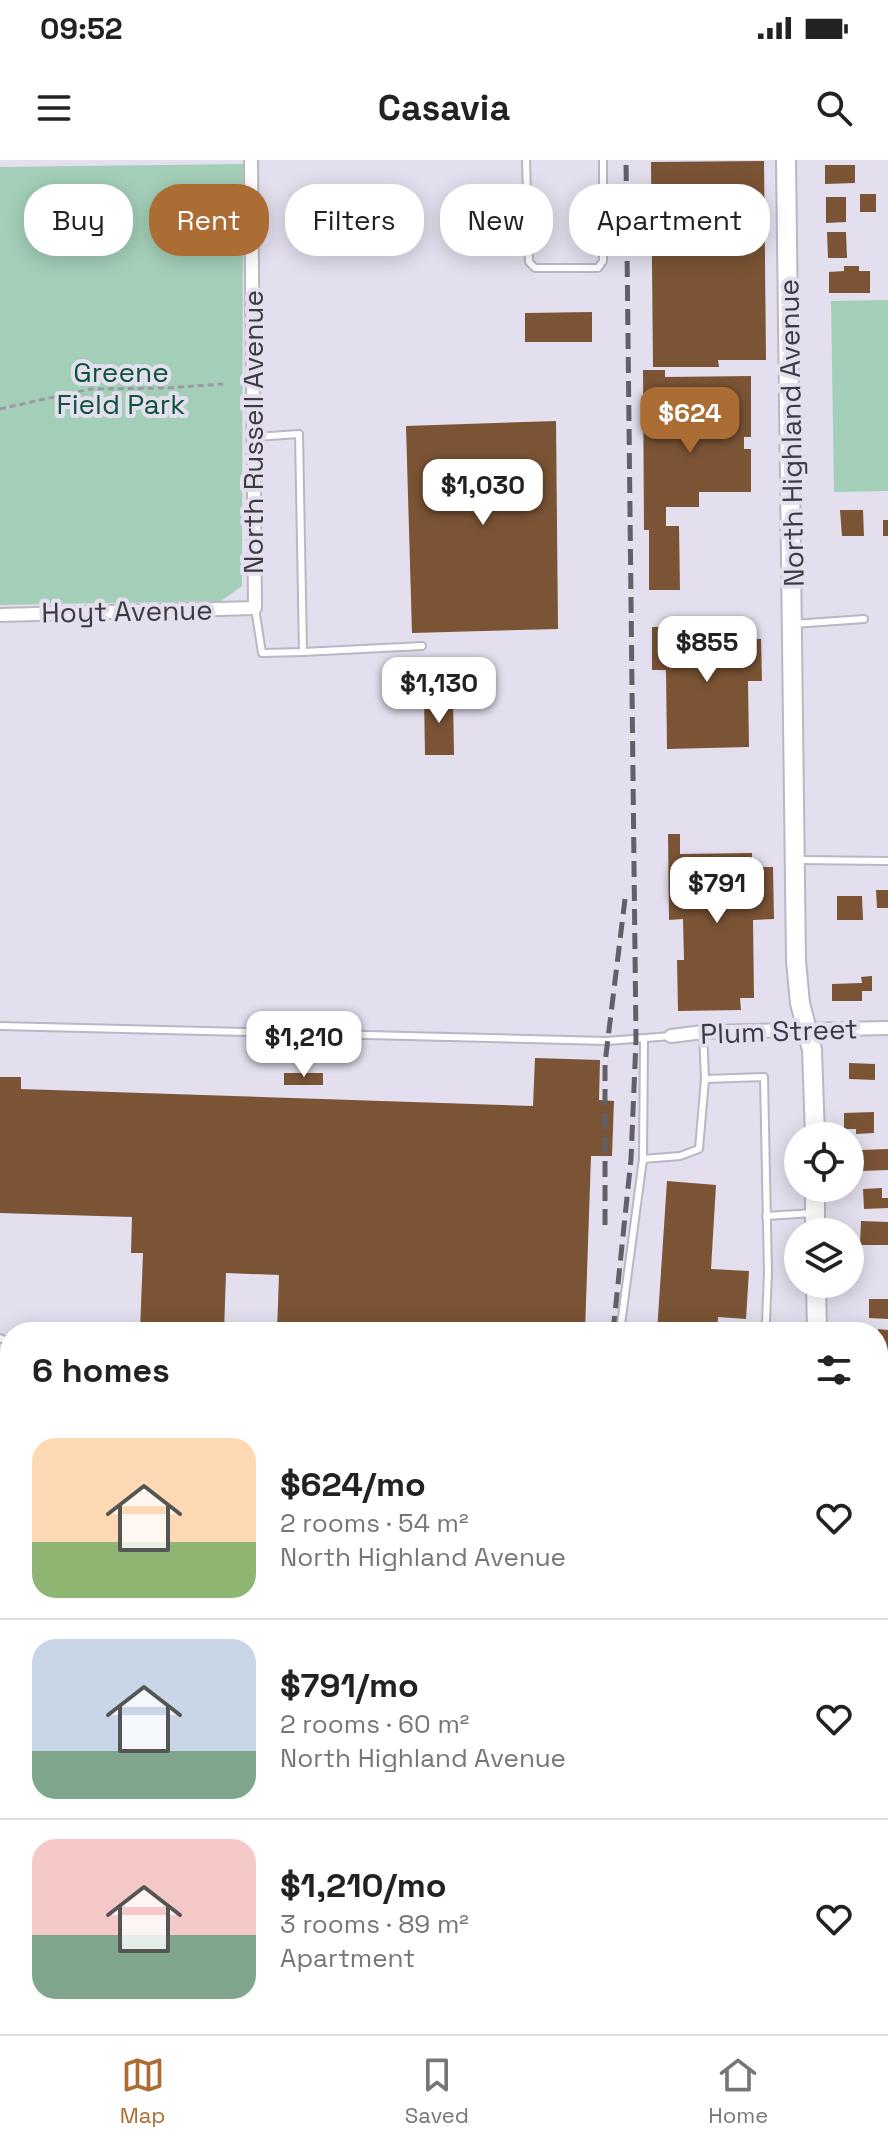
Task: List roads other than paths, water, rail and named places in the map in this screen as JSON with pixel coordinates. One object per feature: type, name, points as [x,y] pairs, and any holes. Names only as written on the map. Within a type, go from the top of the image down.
[{"type":"street","name":"North Russell Avenue","points":[[251,160],[255,608]]},
{"type":"street","name":"North Highland Avenue","points":[[786,160],[796,961],[800,1003],[812,1050],[815,1122]]},
{"type":"street","name":"Hoyt Avenue","points":[[0,615],[255,608]]},
{"type":"street","name":"Plum Street","points":[[671,1036],[703,1032],[888,1028]]},
{"type":"street","points":[[815,1202],[815,1218]]},
{"type":"street","points":[[816,1298],[817,1322]]},
{"type":"lane","points":[[526,160],[529,262],[535,268],[598,268],[603,261],[603,160]]},
{"type":"lane","points":[[254,438],[299,434],[303,652]]},
{"type":"lane","points":[[255,608],[262,653],[422,646]]},
{"type":"lane","points":[[793,624],[864,619]]},
{"type":"lane","points":[[795,860],[888,861]]},
{"type":"lane","points":[[0,1026],[644,1040],[671,1036]]},
{"type":"lane","points":[[643,1159],[680,1156],[699,1149],[705,1079],[703,1032]]},
{"type":"lane","points":[[621,1322],[643,1159],[644,1040]]},
{"type":"lane","points":[[705,1079],[764,1077],[768,1272],[766,1322]]},
{"type":"lane","points":[[766,1216],[815,1213]]},
{"type":"railway","points":[[614,1322],[631,1159],[636,1040],[626,160]]},
{"type":"railway","points":[[605,1225],[605,1063],[625,899]]},
{"type":"park label","name":"Greene Field Park","points":[[121,388]]}]
